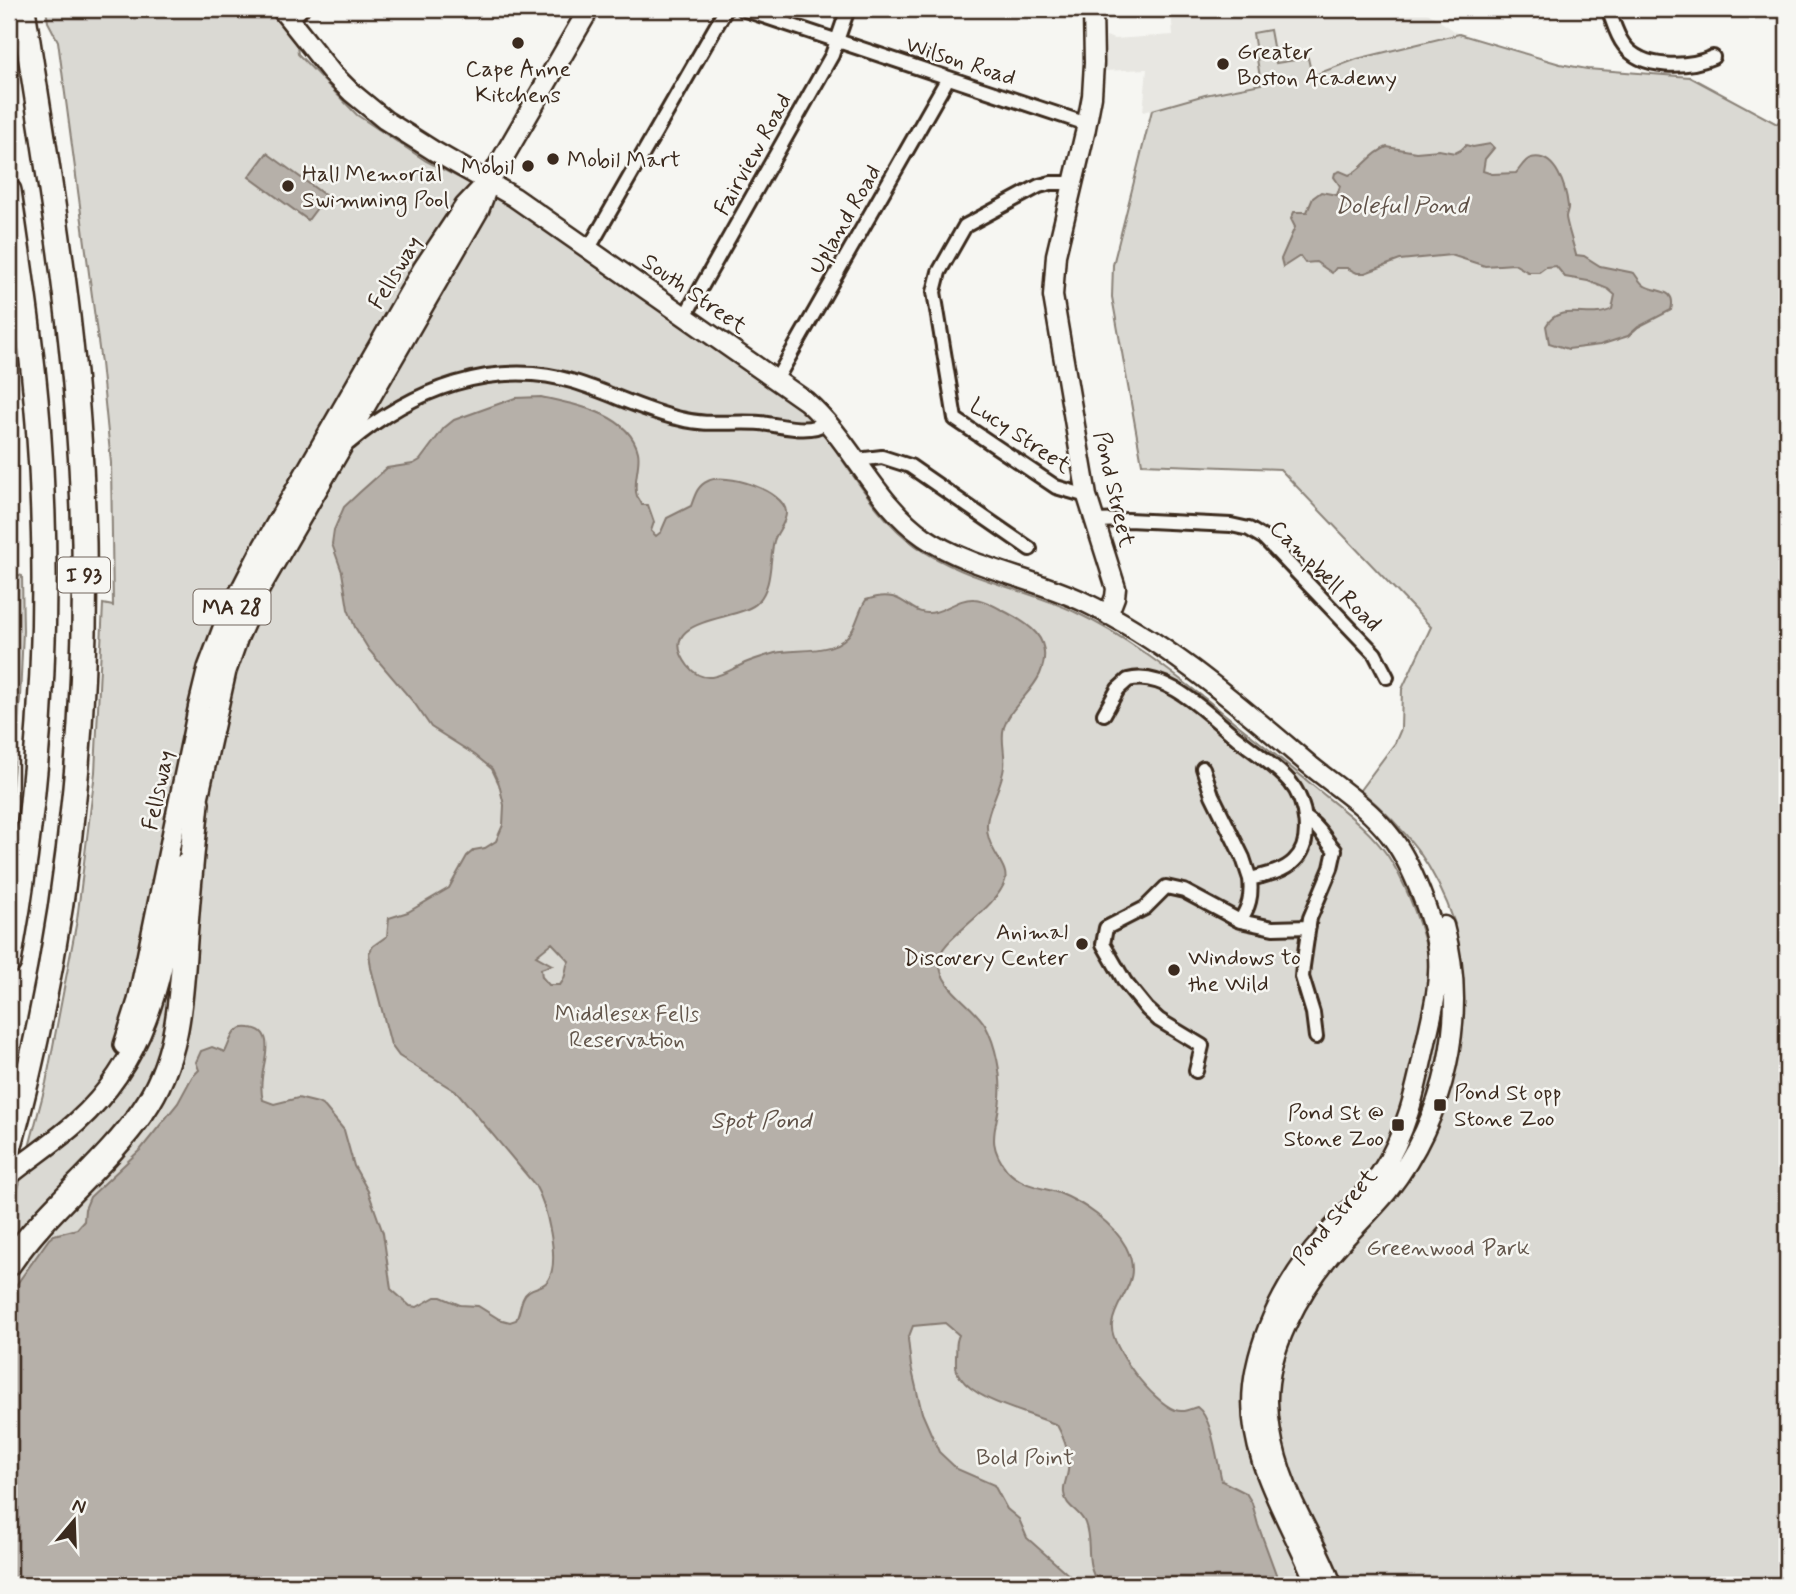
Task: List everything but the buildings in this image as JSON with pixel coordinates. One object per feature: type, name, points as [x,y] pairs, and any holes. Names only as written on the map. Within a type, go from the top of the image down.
[{"type":"highway","name":"I 93","points":[[9,1149],[38,1028],[64,877],[77,752],[84,587],[81,461],[72,347],[23,9]]},
{"type":"highway","name":"I 93","points":[[9,191],[34,386],[40,461],[43,575],[34,776],[9,962]]},
{"type":"highway","points":[[9,1264],[131,1126],[148,1103],[166,1066],[180,1016],[197,803]]},
{"type":"main road","name":"MA 28","points":[[489,182],[589,9]]},
{"type":"main road","name":"Pond Street","points":[[1094,9],[1094,63],[1087,124],[1056,255],[1053,289],[1087,496],[1116,588],[1116,596],[1108,615],[1136,631],[1221,692],[1369,813],[1413,860],[1425,878],[1439,912],[1452,958],[1453,1012],[1441,1085],[1424,1133],[1404,1168],[1378,1203],[1326,1260],[1301,1298],[1278,1348],[1268,1393],[1270,1428],[1283,1475],[1332,1585]]},
{"type":"main road","name":"South Street","points":[[292,13],[332,73],[368,106],[412,138],[489,182],[589,248],[806,401],[827,422],[895,511],[931,541],[965,557],[1062,592],[1108,615]]},
{"type":"main road","name":"Fellsway","points":[[9,1175],[84,1115],[122,1070],[135,1049],[153,1005],[221,689],[238,637],[260,588],[480,209],[489,182]]},
{"type":"main road","name":"Fellsway","points":[[107,1087],[129,1033],[138,1001],[204,687],[228,615],[263,547],[423,269],[465,206],[489,182]]},
{"type":"main road","name":"Pond Street","points":[[1316,1585],[1279,1508],[1263,1464],[1253,1419],[1253,1386],[1263,1344],[1291,1284],[1318,1244],[1378,1177],[1399,1140],[1412,1104],[1436,996],[1438,952],[1431,921],[1396,843]]},
{"type":"street","points":[[589,248],[726,9]]},
{"type":"street","name":"Wilson Road","points":[[742,9],[1087,124]]},
{"type":"street","name":"Fairview Road","points":[[685,316],[837,41],[848,9]]},
{"type":"street","points":[[1608,9],[1623,45],[1640,58],[1683,65],[1713,57]]},
{"type":"street","name":"Upland Road","points":[[776,380],[948,78]]},
{"type":"street","name":"Lucy Street","points":[[1073,183],[1039,186],[967,224],[939,272],[934,292],[955,419],[1056,487],[1087,496]]},
{"type":"street","points":[[336,456],[364,431],[420,398],[467,379],[505,373],[534,374],[572,381],[655,412],[698,423],[757,423],[810,429],[827,422]]},
{"type":"street","points":[[857,460],[882,457],[910,466],[1030,549]]},
{"type":"street","name":"Campbell Road","points":[[1094,521],[1231,524],[1254,531],[1264,538],[1375,654],[1387,677]]},
{"type":"street","points":[[1104,713],[1118,689],[1128,680],[1145,679],[1170,687],[1195,703],[1284,776],[1297,793],[1306,818],[1302,849],[1295,861],[1282,869],[1250,879]]},
{"type":"street","points":[[1203,768],[1212,795],[1244,858],[1250,879],[1251,896],[1247,911],[1240,921]]},
{"type":"street","points":[[1306,818],[1319,826],[1327,842],[1335,850],[1331,868],[1314,904],[1308,927],[1302,976],[1313,1013],[1316,1037]]},
{"type":"street","points":[[1196,1071],[1202,1046],[1159,1020],[1134,995],[1107,954],[1103,944],[1106,928],[1145,908],[1166,887],[1184,891],[1240,921],[1273,928],[1308,927]]},
{"type":"shaded area","name":"Greater Boston Academy","points":[[1171,9],[1422,9],[1459,34],[1357,59],[1312,76],[1205,95],[1143,112],[1147,69],[1104,71],[1106,36],[1114,39],[1173,35]]},
{"type":"green space","name":"Middlesex Fells Reservation","points":[[46,9],[269,9],[297,46],[298,54],[357,115],[426,161],[505,201],[802,409],[831,443],[883,515],[898,532],[916,546],[934,558],[974,576],[1057,604],[1113,632],[1180,679],[1287,764],[1362,826],[1380,845],[1412,903],[1428,953],[1455,924],[1447,903],[1418,850],[1392,819],[1360,790],[1395,743],[1401,729],[1402,689],[1431,627],[1280,469],[1142,464],[1112,297],[1113,265],[1152,110],[1205,95],[1261,84],[1253,33],[1270,30],[1276,63],[1308,58],[1312,76],[1357,59],[1459,34],[1560,64],[1587,69],[1690,77],[1777,124],[1785,112],[1787,99],[1787,1585],[9,1585],[9,1223],[46,1083],[77,920],[95,772],[103,604],[113,606],[111,463],[101,363],[58,41],[48,22]]},
{"type":"green space","points":[[9,572],[22,576],[23,631],[9,820]]},
{"type":"water","name":"Doleful Pond","points":[[1490,144],[1494,148],[1485,159],[1483,171],[1492,174],[1516,173],[1531,158],[1547,160],[1558,173],[1565,190],[1568,207],[1566,220],[1576,255],[1584,256],[1600,266],[1634,273],[1645,286],[1669,295],[1671,310],[1638,327],[1628,336],[1600,345],[1568,349],[1549,343],[1546,326],[1552,319],[1559,314],[1595,313],[1612,309],[1615,295],[1608,289],[1588,281],[1565,277],[1556,266],[1546,267],[1539,272],[1528,272],[1514,264],[1485,266],[1451,255],[1400,260],[1365,273],[1336,268],[1332,273],[1316,262],[1305,263],[1300,256],[1283,267],[1281,259],[1295,227],[1291,219],[1294,212],[1307,212],[1313,198],[1321,192],[1337,195],[1340,186],[1334,177],[1335,173],[1354,173],[1387,147],[1416,152],[1439,150],[1455,153],[1466,145],[1473,147]]},
{"type":"water","name":"Hall Memorial Swimming Pool","points":[[267,153],[326,196],[308,220],[249,177]]},
{"type":"water","name":"Spot Pond","points":[[541,397],[583,407],[612,419],[624,428],[633,439],[638,452],[637,496],[642,505],[648,505],[654,522],[651,531],[656,536],[661,532],[667,518],[691,506],[701,485],[708,481],[740,481],[765,490],[783,504],[786,516],[774,541],[768,581],[758,602],[749,608],[689,629],[681,638],[680,650],[688,666],[701,676],[723,674],[775,653],[818,649],[838,643],[853,629],[866,600],[880,596],[898,599],[926,613],[940,611],[964,600],[981,600],[1020,620],[1036,633],[1044,651],[1044,661],[1032,688],[1011,713],[1004,727],[1003,773],[988,817],[988,837],[1003,868],[1005,881],[991,903],[941,952],[941,970],[950,988],[985,1025],[992,1042],[1000,1080],[994,1142],[1000,1160],[1018,1180],[1059,1193],[1088,1208],[1114,1230],[1126,1247],[1132,1270],[1131,1279],[1112,1324],[1118,1346],[1134,1373],[1166,1405],[1181,1411],[1197,1407],[1202,1413],[1214,1441],[1222,1481],[1246,1493],[1252,1503],[1280,1585],[1099,1585],[1091,1568],[1085,1523],[1065,1498],[1068,1459],[1065,1442],[1057,1425],[991,1400],[968,1386],[957,1370],[956,1346],[959,1335],[945,1323],[913,1326],[908,1339],[922,1413],[939,1452],[957,1469],[994,1485],[1007,1509],[1019,1519],[1027,1538],[1080,1585],[9,1585],[9,1295],[49,1239],[77,1229],[84,1221],[90,1197],[141,1149],[178,1103],[192,1077],[199,1070],[196,1062],[201,1051],[212,1047],[225,1052],[233,1034],[239,1029],[258,1030],[266,1040],[261,1084],[263,1100],[274,1104],[298,1098],[318,1103],[325,1107],[344,1130],[354,1166],[368,1191],[383,1233],[391,1289],[410,1306],[417,1307],[435,1297],[441,1297],[460,1305],[478,1306],[499,1319],[510,1322],[516,1320],[526,1294],[544,1284],[552,1271],[551,1232],[535,1185],[458,1093],[399,1056],[391,1045],[369,953],[373,946],[387,936],[389,918],[408,912],[449,888],[467,856],[474,850],[485,848],[496,841],[503,825],[504,805],[499,784],[492,769],[431,727],[369,650],[348,609],[342,572],[332,544],[334,530],[344,507],[387,468],[413,464],[420,460],[444,428],[454,420],[515,398]],"holes":[[[552,943],[569,961],[560,985],[549,985],[542,977],[541,969],[552,965],[536,956]]]},
{"type":"place","name":"Cape Anne Kitchens","points":[[518,43]]},
{"type":"place","name":"Greater Boston Academy","points":[[1223,64]]},
{"type":"place","name":"Mobil Mart","points":[[553,159]]},
{"type":"place","name":"Mobil","points":[[528,166]]},
{"type":"place","name":"Hall Memorial Swimming Pool","points":[[288,186]]},
{"type":"place","name":"Animal Discovery Center","points":[[1082,944]]},
{"type":"place","name":"Windows to the Wild","points":[[1174,970]]},
{"type":"place","name":"Pond St opp Stone Zoo","points":[[1440,1105]]},
{"type":"place","name":"Pond St @ Stone Zoo","points":[[1398,1125]]},
{"type":"park label","name":"Greenwood Park","points":[[1448,1247]]},
{"type":"park label","name":"Bold Point","points":[[1025,1457]]}]
